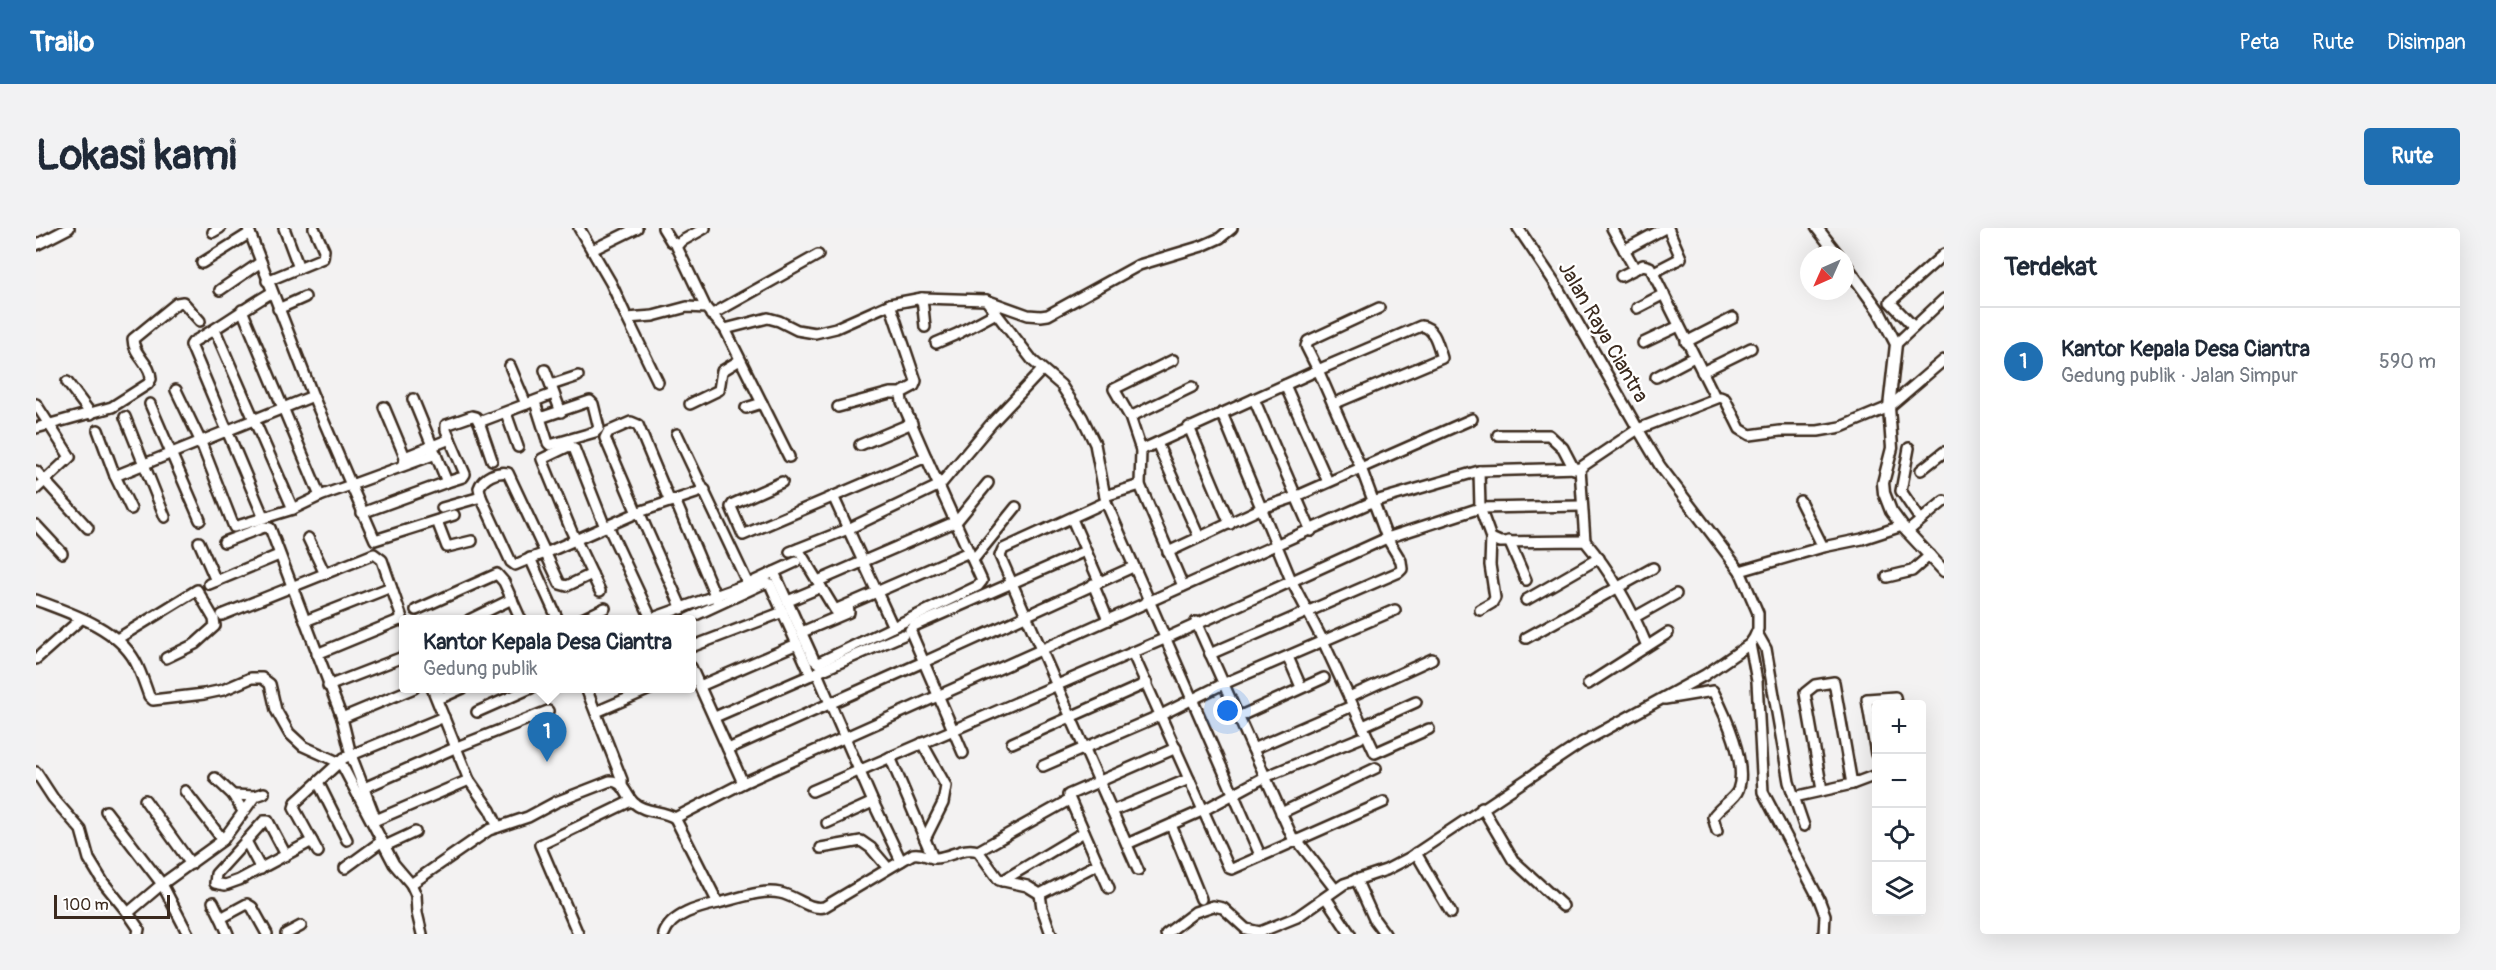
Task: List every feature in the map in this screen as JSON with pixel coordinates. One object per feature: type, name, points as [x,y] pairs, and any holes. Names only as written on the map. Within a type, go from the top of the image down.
[{"type":"street","points":[[36,245],[69,228]]},
{"type":"street","points":[[284,228],[300,268]]},
{"type":"street","points":[[267,281],[323,258],[324,250],[314,228]]},
{"type":"street","points":[[579,228],[611,283],[658,382]]},
{"type":"street","points":[[592,250],[637,228]]},
{"type":"street","points":[[663,228],[671,241],[677,245],[709,311],[725,329],[789,458]]},
{"type":"street","points":[[677,245],[705,228]]},
{"type":"street","points":[[725,329],[768,318],[797,330],[815,333],[836,328],[890,304],[922,298],[986,300],[1029,315],[1048,315],[1139,265],[1202,246],[1220,238],[1231,228]]},
{"type":"street","name":"Jalan Raya Ciantra","points":[[1518,228],[1556,282],[1638,429],[1715,397]]},
{"type":"street","points":[[1612,228],[1635,269]]},
{"type":"street","points":[[1624,250],[1666,228],[1681,258],[1654,272]]},
{"type":"street","points":[[1817,228],[1831,246]]},
{"type":"street","points":[[202,263],[249,230],[271,293],[375,540],[454,515]]},
{"type":"street","points":[[1914,327],[1890,302],[1944,254]]},
{"type":"street","points":[[627,318],[653,316],[687,307],[709,311],[819,255]]},
{"type":"street","points":[[220,290],[261,262]]},
{"type":"street","points":[[1621,276],[1647,265],[1654,272],[1686,342],[1715,397],[1724,398],[1740,429],[1750,435],[1831,429],[1889,406],[1944,360]]},
{"type":"street","points":[[1854,276],[1880,311],[1896,344],[1889,406],[1892,448],[1883,483],[1884,493],[1891,511],[1904,529],[1944,571]]},
{"type":"street","points":[[263,516],[192,345],[271,293]]},
{"type":"street","points":[[1637,308],[1664,294]]},
{"type":"street","points":[[278,309],[305,297]]},
{"type":"street","points":[[922,298],[925,327]]},
{"type":"street","points":[[1896,344],[1944,299]]},
{"type":"street","points":[[986,300],[1033,361],[1061,386],[1088,427],[1095,444],[1106,499],[1133,567],[1260,855]]},
{"type":"street","points":[[36,428],[112,407],[150,382],[150,372],[133,345],[133,339],[137,333],[179,302],[185,304],[200,321]]},
{"type":"street","points":[[838,407],[890,393],[901,393],[914,386],[916,381],[890,304]]},
{"type":"street","points":[[1210,654],[1401,571],[1401,561],[1387,538],[1361,468],[1306,346],[1308,341],[1379,309]]},
{"type":"street","points":[[242,310],[320,496]]},
{"type":"street","points":[[936,343],[996,313]]},
{"type":"street","points":[[1686,342],[1733,318]]},
{"type":"street","points":[[1142,450],[1189,427],[1421,326],[1428,327],[1432,331],[1442,358],[1333,404]]},
{"type":"street","points":[[1643,343],[1679,327]]},
{"type":"street","points":[[215,330],[293,509]]},
{"type":"street","points":[[1702,372],[1751,348]]},
{"type":"street","points":[[1656,377],[1694,357]]},
{"type":"street","points":[[690,404],[719,390],[722,370],[740,360]]},
{"type":"street","points":[[1173,360],[1115,387],[1114,392],[1130,417],[1142,450],[1140,485],[1183,586]]},
{"type":"street","points":[[510,366],[540,418],[551,446],[594,432],[599,428],[591,401],[540,418]]},
{"type":"street","points":[[545,370],[561,412]]},
{"type":"street","points":[[1016,507],[971,556],[834,609],[820,584],[794,550],[848,529],[940,485],[991,424],[1042,370]]},
{"type":"street","points":[[479,422],[531,403],[578,376]]},
{"type":"street","points":[[67,382],[91,414]]},
{"type":"street","points":[[1285,385],[1328,482]]},
{"type":"street","points":[[1130,417],[1192,387]]},
{"type":"street","points":[[176,390],[200,440],[234,526],[293,509],[434,449],[450,439]]},
{"type":"street","points":[[666,615],[766,583],[771,585],[783,612],[814,660],[820,663],[980,585],[982,580],[902,405],[901,393]]},
{"type":"street","points":[[115,476],[313,396]]},
{"type":"street","points":[[413,399],[447,482]]},
{"type":"street","points":[[1254,399],[1311,531]]},
{"type":"street","points":[[746,408],[762,403]]},
{"type":"street","points":[[36,404],[70,457],[36,489]]},
{"type":"street","points":[[150,404],[200,520]]},
{"type":"street","points":[[384,407],[405,461]]},
{"type":"street","points":[[506,413],[518,447]]},
{"type":"street","points":[[1222,413],[1291,580],[1308,610],[1375,753],[1429,729]]},
{"type":"street","points":[[362,513],[465,476],[446,427],[448,424],[474,416],[479,422],[492,460]]},
{"type":"street","points":[[125,417],[165,517]]},
{"type":"street","points":[[1168,552],[1262,508],[1295,497],[1472,419]]},
{"type":"street","points":[[682,609],[604,438],[608,432],[631,422],[638,425],[717,599]]},
{"type":"street","points":[[860,445],[912,423]]},
{"type":"street","points":[[1189,427],[1230,524]]},
{"type":"street","points":[[675,818],[742,783],[1372,502],[1479,471],[1577,468],[1638,429],[1660,466],[1740,571],[1758,613],[1757,633],[1750,644],[1705,675],[1581,742],[1482,807],[1416,854],[1386,870],[1356,879],[1335,889],[1326,898],[1297,917],[1260,932],[1246,929],[1223,908],[1213,906],[1195,912],[1166,934]]},
{"type":"street","points":[[98,430],[115,476],[131,509]]},
{"type":"street","points":[[677,434],[748,584]]},
{"type":"street","points":[[1498,435],[1549,435],[1563,448],[1577,468],[1585,541],[1618,587],[1635,617],[1647,646]]},
{"type":"street","points":[[1157,443],[1199,537]]},
{"type":"street","points":[[600,591],[542,461],[569,446],[576,450],[607,526],[650,615]]},
{"type":"street","points":[[1909,448],[1901,491],[1920,519]]},
{"type":"street","points":[[1921,470],[1944,452]]},
{"type":"street","points":[[782,482],[733,504],[731,507],[743,536],[926,457]]},
{"type":"street","points":[[36,471],[88,528]]},
{"type":"street","points":[[1479,471],[1480,508],[1491,538],[1490,565],[1495,598],[1492,603],[1480,610]]},
{"type":"street","points":[[592,574],[567,586],[558,582],[544,553],[508,472],[492,475],[482,481],[478,488],[481,497],[512,564],[515,565],[530,558],[544,553],[576,540],[638,513],[705,490]]},
{"type":"street","points":[[788,601],[862,561],[957,521],[988,483]]},
{"type":"street","points":[[1138,870],[1000,556],[1002,550],[1072,519],[1106,499],[1140,485]]},
{"type":"street","points":[[833,496],[893,627]]},
{"type":"street","points":[[442,508],[481,497]]},
{"type":"street","points":[[1800,501],[1823,547]]},
{"type":"street","points":[[1740,571],[1823,547],[1904,529],[1944,501]]},
{"type":"street","points":[[812,791],[1164,639],[1196,622],[1387,538],[1480,508],[1581,506]]},
{"type":"street","points":[[1072,519],[1108,620]]},
{"type":"street","points":[[437,521],[447,547],[472,541]]},
{"type":"street","points":[[36,525],[62,553]]},
{"type":"street","points":[[224,542],[267,526],[270,528],[342,718],[351,755],[376,820],[469,780]]},
{"type":"street","points":[[308,538],[325,574]]},
{"type":"street","points":[[1491,538],[1498,542],[1585,541]]},
{"type":"street","points":[[1509,541],[1526,580]]},
{"type":"street","points":[[199,542],[212,583],[279,555]]},
{"type":"street","points":[[963,753],[940,695],[910,632],[911,628],[1085,551]]},
{"type":"street","points":[[222,615],[376,555],[382,560],[401,615]]},
{"type":"street","points":[[1887,577],[1912,572],[1930,555]]},
{"type":"street","points":[[530,558],[556,615]]},
{"type":"street","points":[[1526,600],[1599,558]]},
{"type":"street","points":[[693,615],[717,599],[796,562]]},
{"type":"street","points":[[728,749],[830,705],[1024,614],[1133,567]]},
{"type":"street","points":[[1526,638],[1653,568]]},
{"type":"street","points":[[774,572],[788,601],[814,674],[901,861]]},
{"type":"street","points":[[416,610],[496,573],[501,577],[519,615]]},
{"type":"street","points":[[305,621],[391,587]]},
{"type":"street","points":[[117,639],[197,590],[214,619],[214,626],[195,644],[166,658]]},
{"type":"street","points":[[1635,617],[1676,594]]},
{"type":"street","points":[[479,615],[512,599]]},
{"type":"street","points":[[36,600],[81,619],[117,639],[135,661],[149,696],[153,700],[223,690],[250,678],[262,678],[270,684],[276,710],[288,734],[312,751],[338,763],[350,778],[399,873],[411,884],[416,895],[422,934]]},
{"type":"street","points":[[700,686],[800,639],[849,612],[848,605]]},
{"type":"street","points":[[590,615],[605,608]]},
{"type":"street","points":[[1043,766],[1161,715],[1223,684],[1395,610]]},
{"type":"street","points":[[696,645],[783,612]]},
{"type":"street","points":[[36,659],[81,619]]},
{"type":"street","points":[[317,654],[399,622]]},
{"type":"street","points":[[1196,622],[1281,813],[1296,840],[1335,889]]},
{"type":"street","points":[[1588,684],[1668,633]]},
{"type":"street","points":[[1757,633],[1766,650],[1789,782],[1804,826]]},
{"type":"street","points":[[715,717],[903,635]]},
{"type":"street","points":[[1750,644],[1757,681],[1763,792],[1819,898],[1825,915],[1824,934]]},
{"type":"street","points":[[1132,652],[1229,868],[1384,802]]},
{"type":"street","points":[[1288,657],[1301,687]]},
{"type":"street","points":[[328,686],[399,659]]},
{"type":"street","points":[[1253,749],[1432,659]]},
{"type":"street","points":[[696,678],[742,783]]},
{"type":"street","points":[[1238,717],[1324,678]]},
{"type":"street","points":[[1822,790],[1805,693],[1815,685],[1834,682],[1852,784]]},
{"type":"street","points":[[1012,743],[1147,683]]},
{"type":"street","points":[[1660,699],[1713,691],[1719,703],[1739,758],[1740,778],[1737,792],[1713,817],[1717,831]]},
{"type":"street","points":[[342,718],[402,693]]},
{"type":"street","points":[[434,693],[469,780],[482,796],[498,827]]},
{"type":"street","points":[[439,693],[443,697],[452,693]]},
{"type":"street","points":[[477,712],[520,693]]},
{"type":"street","points":[[588,693],[622,780],[622,786]]},
{"type":"street","points":[[597,712],[641,693]]},
{"type":"street","points":[[1872,730],[1867,699],[1895,697],[1895,700]]},
{"type":"street","points":[[1363,726],[1416,702]]},
{"type":"street","points":[[364,788],[457,747],[548,711]]},
{"type":"street","points":[[318,852],[294,807],[338,763],[351,755],[444,717]]},
{"type":"street","points":[[1127,844],[1204,810],[1264,777],[1360,738]]},
{"type":"street","points":[[922,743],[946,786],[944,803],[925,839]]},
{"type":"street","points":[[1109,888],[1069,800],[1071,792],[1176,748]]},
{"type":"street","points":[[890,756],[933,858]]},
{"type":"street","points":[[1281,813],[1376,768]]},
{"type":"street","points":[[36,772],[53,798],[81,830],[89,859],[96,872],[139,929],[138,934]]},
{"type":"street","points":[[1794,796],[1852,784],[1872,776]]},
{"type":"street","points":[[215,778],[234,795],[243,811]]},
{"type":"street","points":[[1112,811],[1189,779]]},
{"type":"street","points":[[411,884],[484,833],[528,817],[595,786],[614,781],[622,786],[631,801],[642,808],[675,818],[718,903]]},
{"type":"street","points":[[318,782],[347,840]]},
{"type":"street","points":[[185,791],[223,840]]},
{"type":"street","points":[[128,913],[162,884],[223,840],[243,811],[260,794],[234,795]]},
{"type":"street","points":[[145,800],[191,864]]},
{"type":"street","points":[[978,851],[1069,800]]},
{"type":"street","points":[[578,934],[540,845],[631,801]]},
{"type":"street","points":[[827,823],[873,802]]},
{"type":"street","points":[[1482,807],[1513,860],[1563,906]]},
{"type":"street","points":[[106,811],[162,884],[188,934]]},
{"type":"street","points":[[286,855],[267,821],[216,874],[214,880],[219,884],[230,884],[261,869],[312,841]]},
{"type":"street","points":[[1171,825],[1201,899]]},
{"type":"street","points":[[345,868],[383,844],[416,832]]},
{"type":"street","points":[[1002,882],[1084,832]]},
{"type":"street","points":[[246,841],[261,869]]},
{"type":"street","points":[[820,848],[861,841],[871,848],[888,868]]},
{"type":"street","points":[[664,934],[676,918],[718,903],[759,893],[774,892],[789,895],[812,907],[821,908],[918,853],[933,858],[971,849],[978,851],[1002,882],[1027,886],[1040,894]]},
{"type":"street","points":[[1416,854],[1451,913]]},
{"type":"street","points":[[1040,894],[1098,864]]},
{"type":"street","points":[[1356,879],[1374,919],[1385,934]]},
{"type":"street","points":[[1040,894],[1051,934]]},
{"type":"street","points":[[1326,898],[1350,934]]},
{"type":"street","points":[[213,902],[228,934]]},
{"type":"street","points":[[221,918],[244,904],[250,904],[267,934]]},
{"type":"street","points":[[286,934],[301,926]]},
{"type":"place","name":"Kantor Kepala Desa Ciantra","points":[[547,762]]}]
